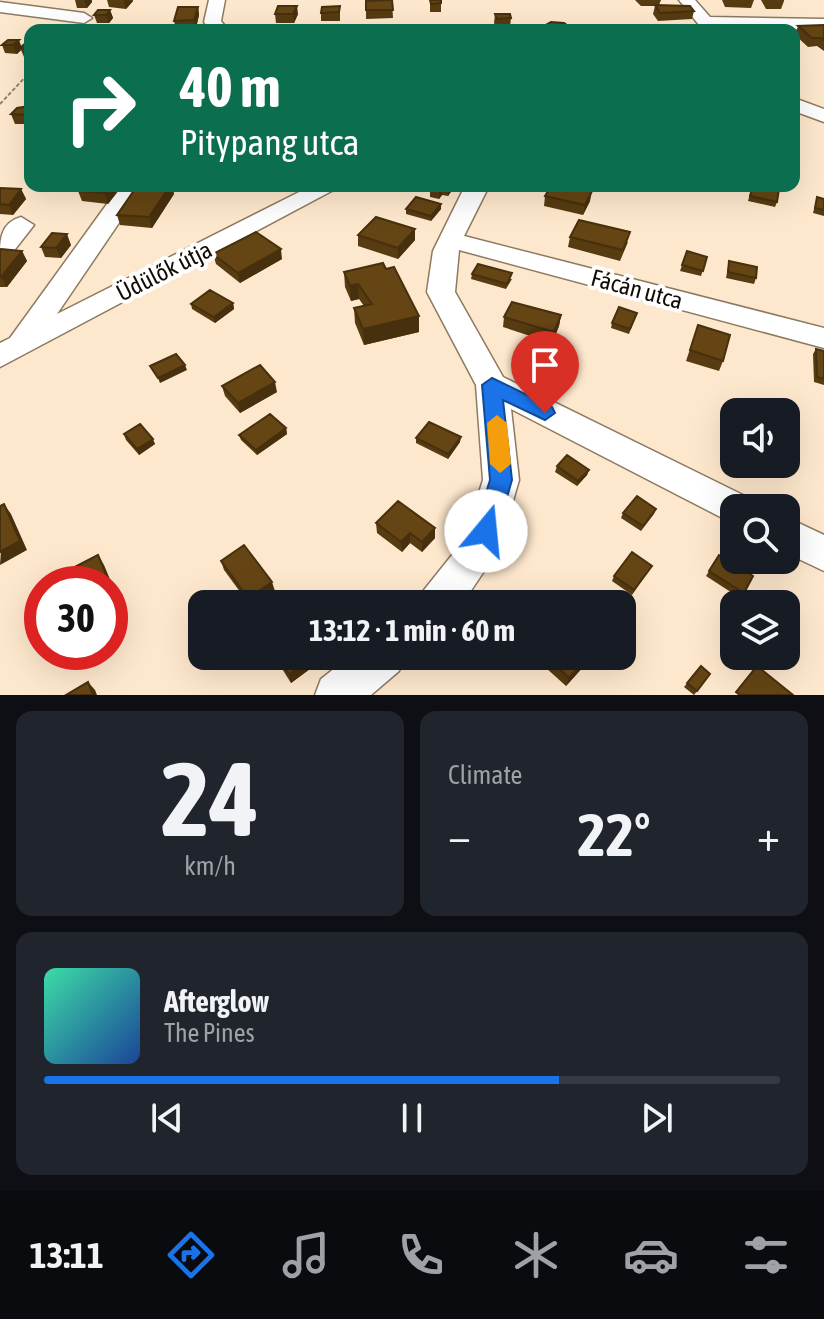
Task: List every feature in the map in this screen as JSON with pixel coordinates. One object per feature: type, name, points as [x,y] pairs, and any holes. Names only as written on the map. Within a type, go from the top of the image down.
[{"type":"street","points":[[214,24],[217,0]]},
{"type":"street","points":[[687,0],[707,24]]},
{"type":"street","points":[[0,7],[83,19]]},
{"type":"street","points":[[800,24],[824,24]]},
{"type":"street","points":[[800,106],[824,116]]},
{"type":"street","points":[[10,351],[128,192]]},
{"type":"street","name":"Üdülők útja","points":[[10,351],[317,192]]},
{"type":"street","points":[[449,590],[480,549],[501,480],[492,385],[441,292],[440,276],[450,240],[474,192]]},
{"type":"street","points":[[0,251],[21,225]]},
{"type":"street","name":"Fácán utca","points":[[450,240],[824,338]]},
{"type":"street","points":[[492,385],[720,501]]},
{"type":"street","points":[[800,541],[824,554]]},
{"type":"street","points":[[337,695],[367,670]]},
{"type":"path","points":[[0,104],[24,78]]},
{"type":"building","points":[[392,0],[393,10],[366,10],[366,1]]},
{"type":"building","points":[[655,5],[690,6],[694,11],[660,13]]},
{"type":"building","points":[[278,6],[297,6],[293,14],[275,14]]},
{"type":"building","points":[[340,6],[339,12],[321,13],[322,7]]},
{"type":"building","points":[[178,7],[198,7],[194,20],[174,21]]},
{"type":"building","points":[[98,10],[110,10],[106,15],[94,15]]},
{"type":"building","points":[[495,14],[510,14],[511,18],[497,19]]},
{"type":"building","points":[[824,25],[824,40],[812,38],[800,26]]},
{"type":"building","points":[[8,40],[19,40],[13,45],[2,45]]},
{"type":"building","points":[[24,107],[24,115],[11,114],[17,108]]},
{"type":"building","points":[[0,188],[21,189],[9,205],[0,204]]},
{"type":"building","points":[[133,192],[166,192],[149,217],[117,215]]},
{"type":"building","points":[[547,192],[592,192],[585,205],[545,196]]},
{"type":"building","points":[[751,192],[779,192],[777,202],[750,196]]},
{"type":"building","points":[[416,197],[441,204],[431,216],[406,209]]},
{"type":"building","points":[[817,197],[824,199],[824,210],[815,208]]},
{"type":"building","points":[[376,217],[415,229],[398,248],[358,235]]},
{"type":"building","points":[[579,220],[630,232],[623,250],[570,237]]},
{"type":"building","points":[[256,232],[281,249],[238,273],[213,254]]},
{"type":"building","points":[[52,233],[67,234],[56,248],[41,247]]},
{"type":"building","points":[[0,251],[22,251],[1,277]]},
{"type":"building","points":[[687,251],[707,257],[703,271],[682,265]]},
{"type":"building","points":[[729,261],[757,267],[756,278],[728,272]]},
{"type":"building","points":[[383,263],[386,269],[394,267],[419,316],[363,329],[354,308],[372,304],[358,284],[350,286],[344,272]]},
{"type":"building","points":[[478,264],[512,273],[507,284],[472,274]]},
{"type":"building","points":[[210,290],[233,303],[214,317],[191,304]]},
{"type":"building","points":[[512,302],[561,315],[554,332],[504,317]]},
{"type":"building","points":[[619,307],[637,313],[630,329],[612,323]]},
{"type":"building","points":[[698,325],[730,335],[723,361],[690,350]]},
{"type":"building","points":[[816,349],[824,351],[824,379],[817,377]]},
{"type":"building","points":[[176,354],[185,365],[158,378],[150,366]]},
{"type":"building","points":[[260,365],[275,382],[238,403],[222,386]]},
{"type":"building","points":[[270,414],[286,428],[256,450],[239,435]]},
{"type":"building","points":[[429,422],[461,437],[448,454],[416,438]]},
{"type":"building","points":[[140,424],[153,439],[137,449],[124,434]]},
{"type":"building","points":[[567,455],[589,470],[578,481],[557,466]]},
{"type":"building","points":[[637,496],[656,509],[643,526],[623,513]]},
{"type":"building","points":[[398,501],[435,528],[422,542],[410,533],[401,542],[376,523]]},
{"type":"building","points":[[4,504],[20,541],[0,552],[0,506]]},
{"type":"building","points":[[244,545],[272,582],[260,590],[242,590],[221,561]]},
{"type":"building","points":[[632,552],[652,566],[634,590],[614,576]]},
{"type":"building","points":[[98,555],[103,566],[77,566]]},
{"type":"building","points":[[719,555],[720,574],[753,576],[746,590],[739,590],[709,571]]},
{"type":"building","points":[[701,666],[710,674],[697,691],[687,683]]},
{"type":"building","points":[[561,670],[576,670],[569,678]]},
{"type":"building","points":[[754,670],[762,670],[793,695],[740,695],[736,692]]},
{"type":"building","points":[[88,682],[93,695],[66,695]]},
{"type":"slow traffic","points":[[497,423],[500,464]]},
{"type":"route","points":[[486,531],[501,480],[492,385],[545,413]]}]
